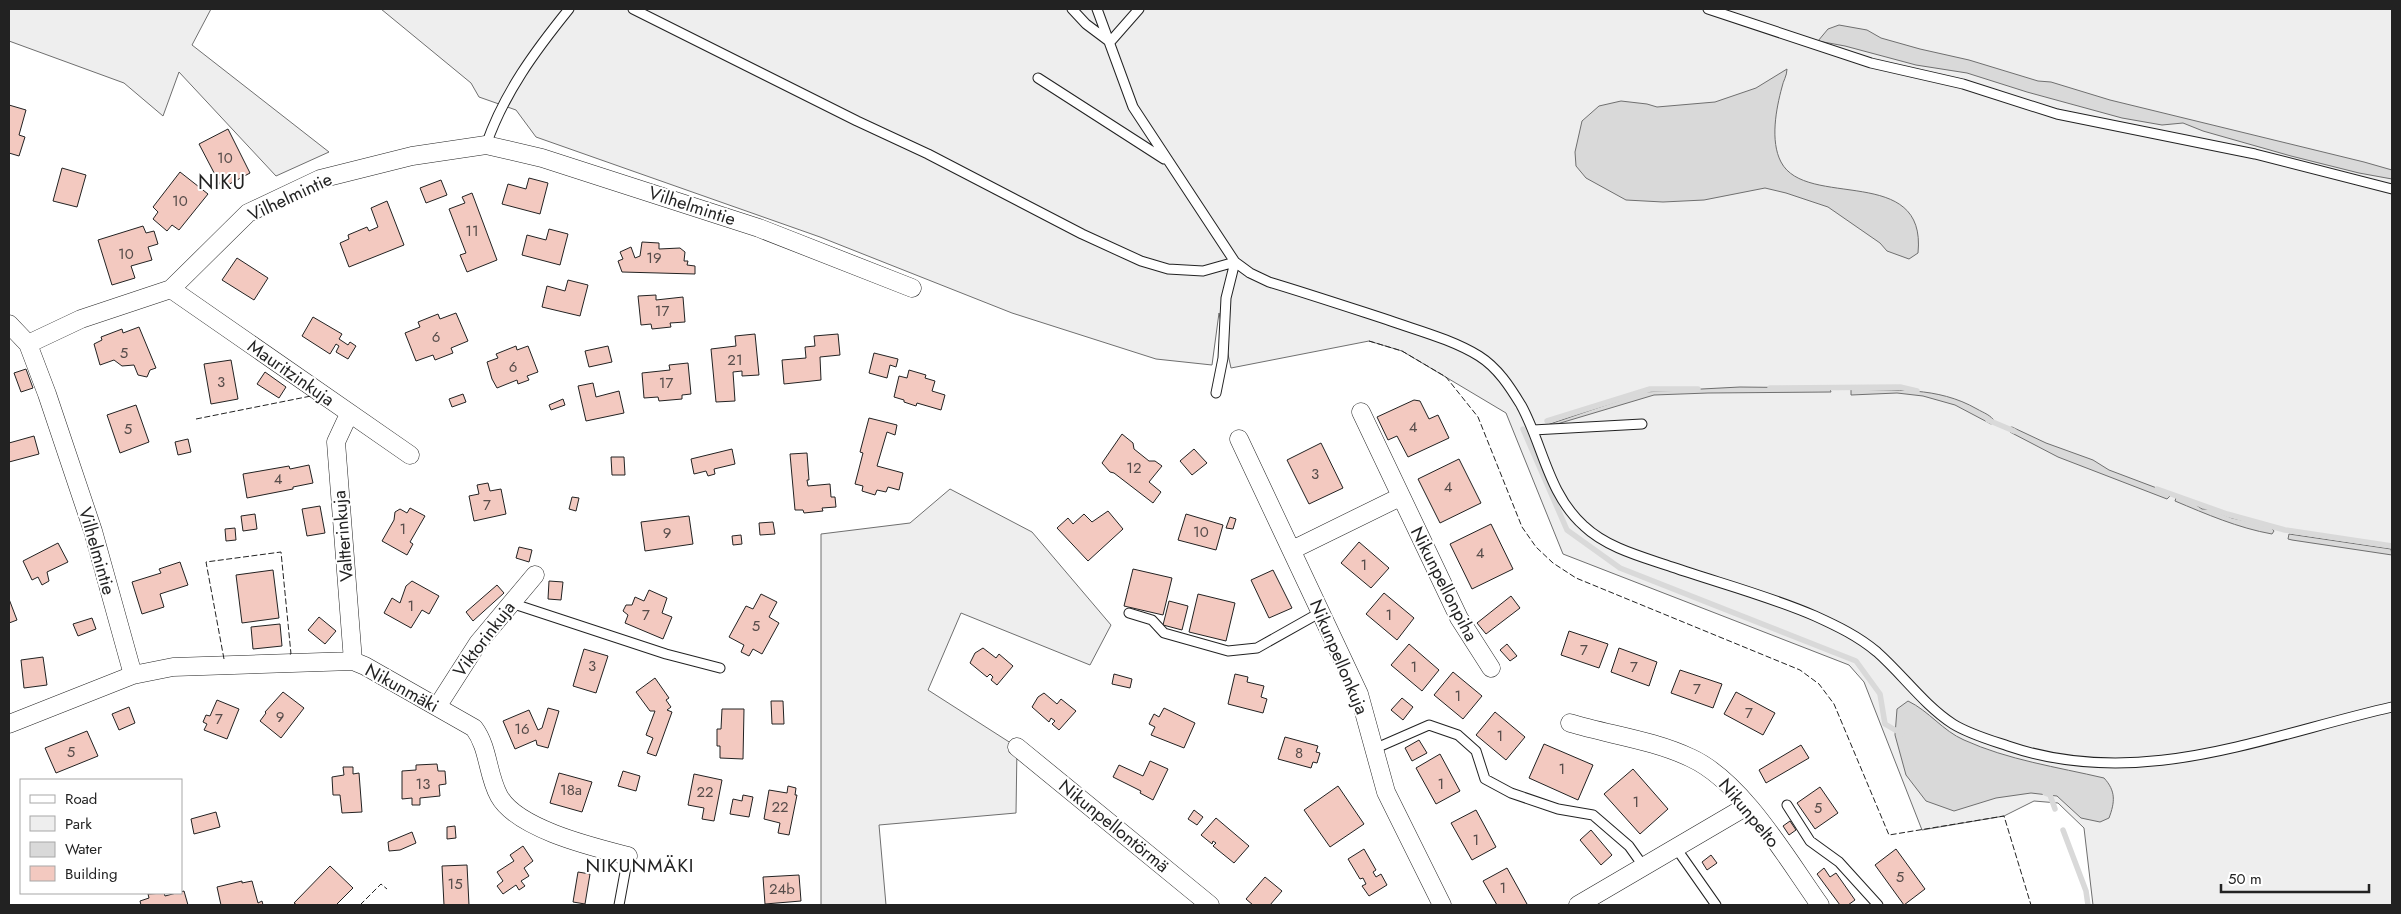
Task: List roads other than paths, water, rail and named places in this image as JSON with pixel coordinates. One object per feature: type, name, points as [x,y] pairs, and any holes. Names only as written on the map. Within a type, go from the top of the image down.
[{"type":"street","name":"Vilhelmintie","points":[[133,675],[125,653],[93,531],[28,344],[81,319],[171,289],[248,213],[320,178],[412,156],[486,145],[542,158],[759,228],[912,288]]},
{"type":"street","name":"Mauritzinkuja","points":[[171,289],[410,456]]},
{"type":"street","points":[[9,324],[28,344]]},
{"type":"street","name":"Nikunpellonpiha","points":[[1362,412],[1400,497],[1459,618],[1491,668]]},
{"type":"street","name":"Valtterinkuja","points":[[349,414],[336,442],[353,662]]},
{"type":"street","name":"Nikunpellonkuja","points":[[1240,439],[1359,694],[1386,792],[1396,817],[1442,905]]},
{"type":"street","points":[[1292,550],[1400,497]]},
{"type":"street","name":"Viktorinkuja","points":[[437,707],[478,643],[535,575]]},
{"type":"street","name":"Nikunmäki","points":[[9,724],[133,675],[173,667],[353,662],[365,666],[474,728],[482,738],[498,795],[506,806],[530,822],[568,840],[628,856]]},
{"type":"street","name":"Nikunpelto","points":[[1570,723],[1668,748],[1692,758],[1714,771],[1734,789],[1820,905]]},
{"type":"street","name":"Nikunpellontörmä","points":[[1018,747],[1210,905]]},
{"type":"street","points":[[1578,905],[1747,806]]},
{"type":"lane","points":[[486,145],[496,115],[522,71],[569,9]]},
{"type":"lane","points":[[633,9],[945,163],[1082,234],[1141,261],[1168,269],[1203,271],[1235,262]]},
{"type":"lane","points":[[1072,9],[1086,24],[1110,42]]},
{"type":"lane","points":[[1097,9],[1133,107],[1235,262],[1250,273],[1269,282],[1450,341],[1482,358],[1505,379],[1533,430],[1557,492],[1572,514],[1585,528],[1605,541],[1642,557],[1812,615],[1851,633],[1877,653],[1912,688],[1954,724],[1989,740],[2025,752],[2068,761],[2108,763],[2159,762],[2208,754],[2392,707]]},
{"type":"lane","points":[[1110,42],[1139,9]]},
{"type":"lane","points":[[1708,9],[1871,63],[1963,84],[2057,114],[2255,154],[2392,189]]},
{"type":"lane","points":[[1038,78],[1167,160]]},
{"type":"lane","points":[[1216,393],[1223,358],[1226,298],[1235,262]]},
{"type":"lane","points":[[1533,430],[1642,424]]},
{"type":"lane","points":[[511,604],[666,654],[720,668]]},
{"type":"lane","points":[[1129,613],[1152,620],[1164,633],[1228,651],[1257,648],[1321,612]]},
{"type":"lane","points":[[1374,748],[1428,725],[1458,735],[1476,751],[1485,779],[1511,793],[1558,809],[1593,815],[1629,846],[1644,867]]},
{"type":"lane","points":[[1787,805],[1810,841],[1839,862],[1878,905]]},
{"type":"lane","points":[[1676,848],[1716,905]]},
{"type":"lane","name":"Nikunmäki","points":[[619,905],[628,856]]},
{"type":"water","points":[[1839,25],[1867,30],[1881,38],[1969,60],[2038,81],[2051,82],[2110,100],[2364,162],[2392,170],[2392,179],[2291,156],[2203,131],[2183,123],[2162,125],[2122,118],[2027,92],[1967,73],[1916,65],[1845,46],[1818,41],[1828,29]]},
{"type":"water","points":[[1787,69],[1775,125],[1776,145],[1781,162],[1794,176],[1814,184],[1885,197],[1904,208],[1916,225],[1918,253],[1909,259],[1887,251],[1880,243],[1828,207],[1786,193],[1765,188],[1704,200],[1663,202],[1626,200],[1586,178],[1576,166],[1575,152],[1582,121],[1599,106],[1621,101],[1657,107],[1715,102],[1756,88]]},
{"type":"water","points":[[1740,387],[1825,388],[1830,389],[1831,392],[1654,395],[1547,427],[1544,426],[1644,392]]},
{"type":"water","points":[[1851,389],[1915,391],[1947,396],[1985,413],[1995,422],[1991,424],[1955,405],[1923,396],[1897,393],[1851,395]]},
{"type":"water","points":[[2012,427],[2046,443],[2093,460],[2109,470],[2162,490],[2170,496],[2167,499],[2058,457],[2010,432],[2008,428]]},
{"type":"water","points":[[2177,495],[2189,500],[2202,509],[2210,509],[2232,518],[2270,526],[2274,531],[2272,534],[2222,520],[2175,501]]},
{"type":"water","points":[[2289,534],[2391,549],[2392,555],[2292,540],[2288,539]]},
{"type":"water","points":[[1908,701],[1923,710],[1956,736],[1981,747],[2033,762],[2104,778],[2111,787],[2113,797],[2109,818],[2100,822],[2081,818],[2057,796],[2031,793],[1996,798],[1954,811],[1926,801],[1906,775],[1895,735],[1897,709]]},
{"type":"waterway","points":[[1770,388],[1900,387],[1917,391]]},
{"type":"waterway","points":[[1547,421],[1650,389],[1698,389]]},
{"type":"waterway","points":[[1988,420],[2014,431]]},
{"type":"waterway","points":[[1523,429],[1567,530],[1620,568],[1856,661],[1880,694],[1885,724],[1902,734]]},
{"type":"waterway","points":[[2157,489],[2227,514],[2285,530],[2392,546]]},
{"type":"waterway","points":[[2045,793],[2050,795],[2055,809]]},
{"type":"waterway","points":[[2063,830],[2086,891],[2088,905]]},
{"type":"district","name":"NIKU","points":[[222,182]]},
{"type":"district","name":"NIKUNMÄKI","points":[[640,865]]}]
